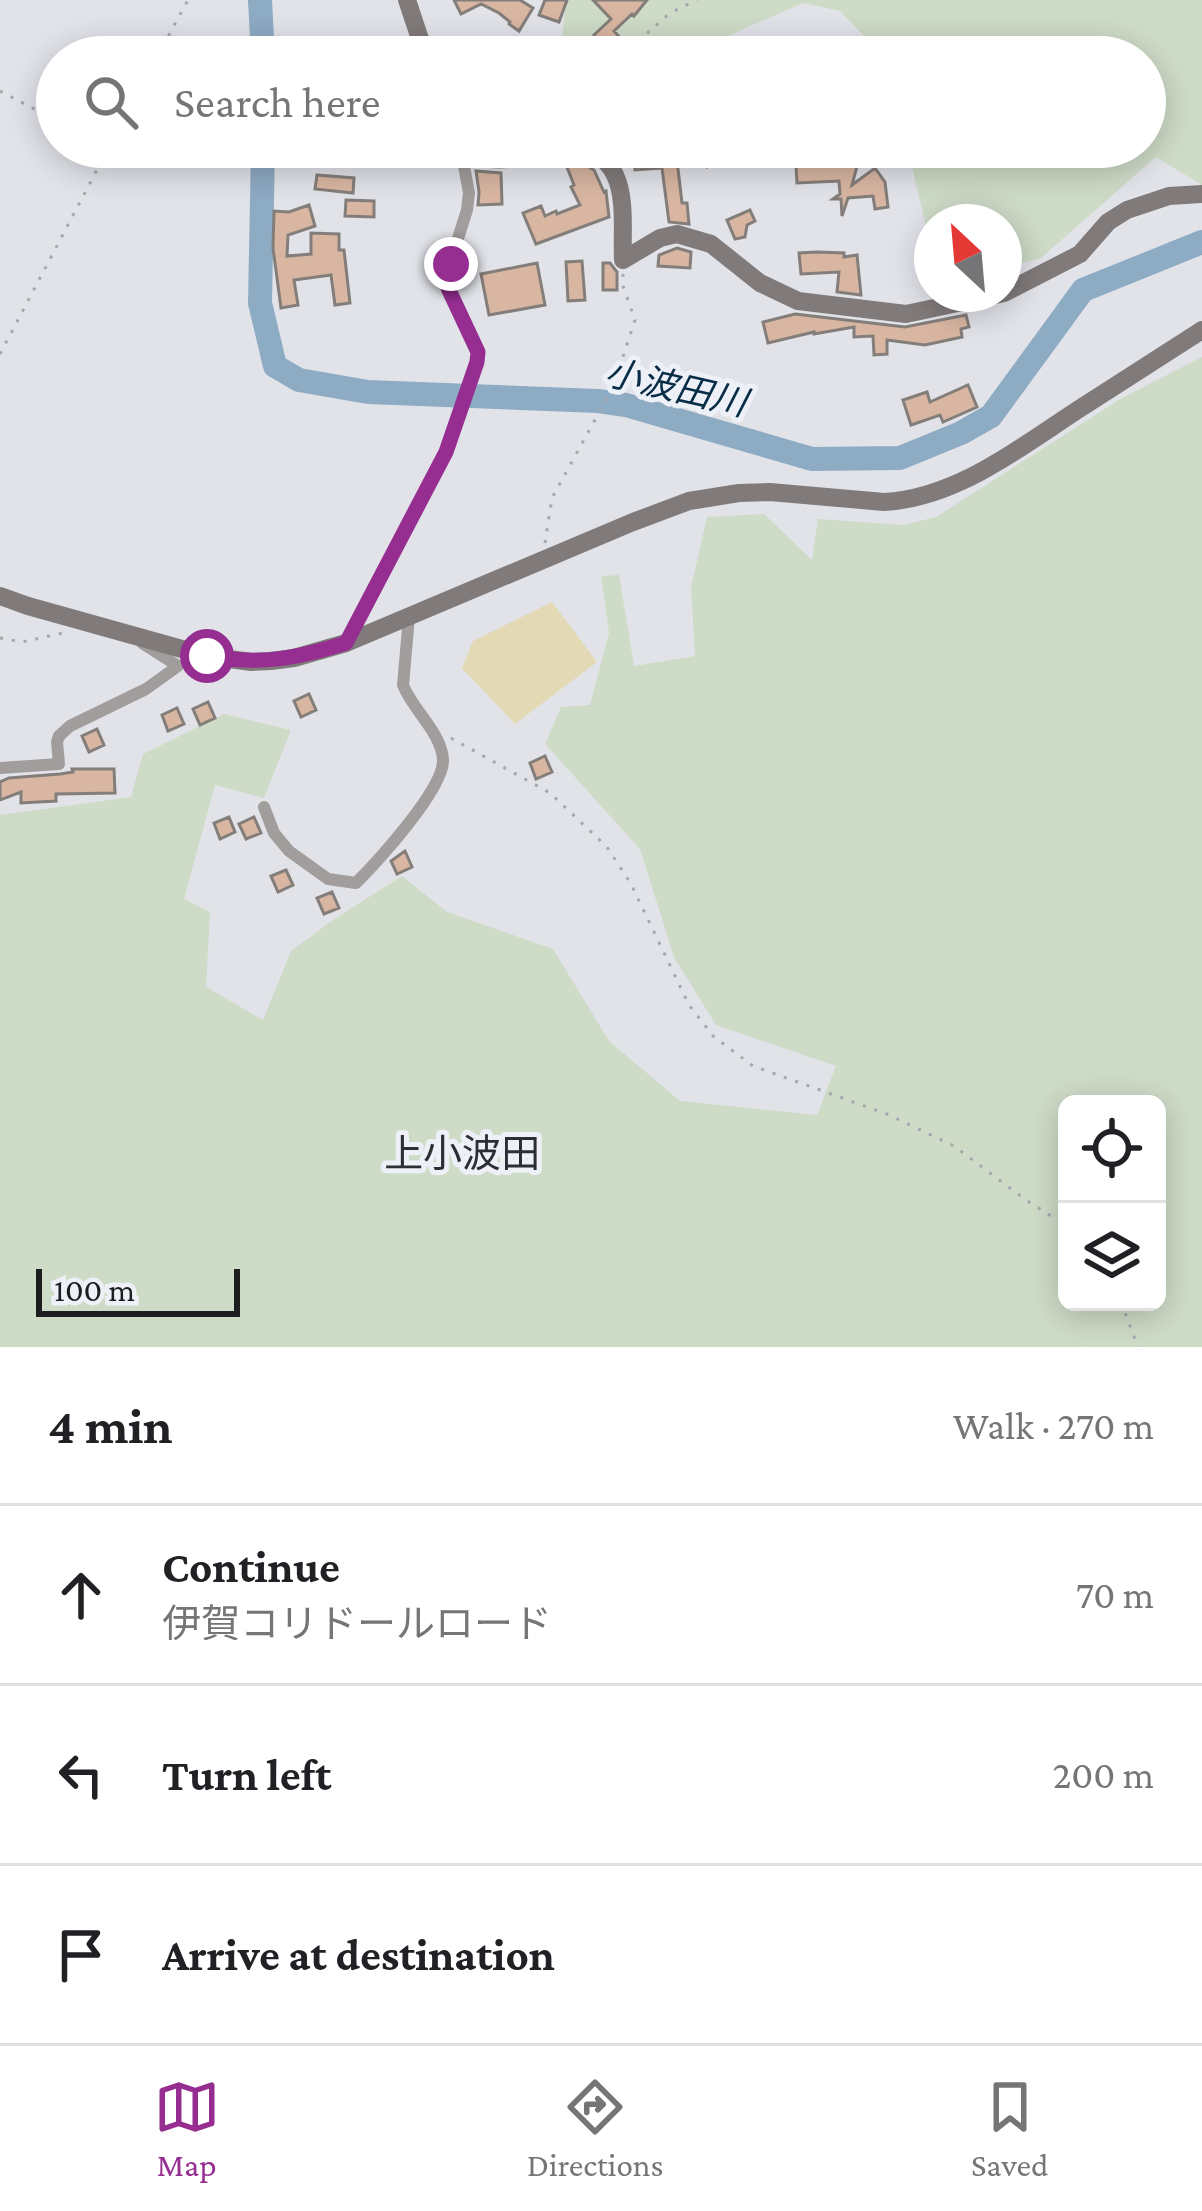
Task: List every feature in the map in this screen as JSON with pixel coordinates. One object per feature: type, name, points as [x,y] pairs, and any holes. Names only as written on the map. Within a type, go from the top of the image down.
[{"type":"street","points":[[407,0],[419,36]]},
{"type":"street","points":[[346,643],[436,471],[472,377],[478,352],[448,288],[467,211],[464,168]]},
{"type":"street","points":[[610,168],[622,205],[623,260],[666,235],[677,234],[711,244],[760,283],[798,301],[915,312]]},
{"type":"street","points":[[1022,283],[1080,254],[1108,222],[1127,210],[1169,196],[1202,194]]},
{"type":"street","points":[[0,596],[207,656],[251,662],[294,658],[346,643],[633,522],[712,496],[770,492],[884,502],[941,491],[1031,440],[1202,330]]},
{"type":"street","points":[[264,807],[274,833],[289,851],[328,879],[356,883],[388,851],[438,778],[443,759],[429,724],[403,686],[410,616]]},
{"type":"street","points":[[0,768],[59,764],[57,742],[70,726],[146,688],[178,666],[126,633]]},
{"type":"path","points":[[169,36],[188,0]]},
{"type":"path","points":[[644,36],[670,13],[698,0]]},
{"type":"path","points":[[0,91],[36,110]]},
{"type":"path","points":[[0,354],[98,168]]},
{"type":"path","points":[[541,562],[552,498],[611,390],[635,320],[623,286],[623,260]]},
{"type":"path","points":[[0,638],[22,641],[55,636],[88,623]]},
{"type":"path","points":[[429,724],[550,793],[607,847],[631,884],[689,1005],[713,1036],[753,1066],[887,1114],[954,1146],[1058,1220]]},
{"type":"path","points":[[1124,1311],[1138,1347]]},
{"type":"green space","points":[[566,0],[1202,0],[1202,185],[1166,163],[1166,36],[864,36],[840,11],[803,3],[728,36],[562,36]]},
{"type":"green space","points":[[912,168],[1143,168],[1041,258],[1022,263],[1022,204],[921,204]]},
{"type":"green space","points":[[1202,357],[1202,1347],[0,1347],[0,815],[131,797],[143,754],[224,714],[291,730],[264,798],[215,785],[184,899],[210,912],[206,987],[263,1020],[291,951],[402,876],[447,912],[553,949],[609,1041],[680,1101],[817,1115],[836,1066],[716,1025],[674,957],[640,849],[545,744],[561,707],[590,705],[609,633],[601,576],[619,575],[634,666],[695,656],[691,588],[707,517],[764,514],[812,560],[818,519],[903,525],[936,517],[1122,398]]},
{"type":"sand","points":[[552,602],[597,662],[515,724],[462,668],[473,641]]},
{"type":"building","points":[[454,0],[520,0],[533,8],[519,31],[481,4],[461,14]]},
{"type":"building","points":[[545,0],[567,0],[559,22],[539,15]]},
{"type":"building","points":[[593,0],[647,0],[614,31],[618,36],[594,35],[611,19]]},
{"type":"building","points":[[567,168],[594,170],[606,191],[609,217],[536,244],[523,213],[541,206],[545,216],[580,205]]},
{"type":"building","points":[[662,168],[678,168],[689,224],[669,222]]},
{"type":"building","points":[[796,168],[856,168],[852,185],[875,168],[885,182],[888,207],[875,209],[873,196],[848,198],[842,216],[841,199],[833,199],[840,194],[839,181],[797,183]]},
{"type":"building","points":[[476,171],[501,173],[502,204],[478,205]]},
{"type":"building","points":[[317,175],[354,178],[353,193],[315,189]]},
{"type":"building","points":[[346,200],[374,201],[374,217],[345,216]]},
{"type":"building","points":[[309,205],[315,226],[288,235],[287,256],[311,254],[311,233],[339,234],[350,303],[335,305],[331,275],[294,280],[298,305],[281,308],[273,248],[274,211]]},
{"type":"building","points":[[750,210],[755,221],[747,225],[745,237],[735,239],[727,220]]},
{"type":"building","points":[[677,248],[691,252],[690,268],[658,266],[659,255]]},
{"type":"building","points":[[799,253],[857,255],[861,295],[837,292],[839,272],[801,274]]},
{"type":"building","points":[[582,261],[585,300],[568,301],[566,262]]},
{"type":"building","points":[[537,263],[545,305],[489,315],[481,274]]},
{"type":"building","points":[[603,263],[610,263],[617,272],[617,290],[603,290]]},
{"type":"building","points":[[795,314],[905,327],[966,315],[969,327],[961,329],[962,337],[925,345],[887,340],[887,354],[874,355],[873,336],[854,337],[854,327],[768,343],[763,322]]},
{"type":"building","points":[[968,385],[977,407],[943,422],[940,415],[911,425],[903,400],[927,392],[930,402]]},
{"type":"building","points":[[309,694],[316,710],[301,717],[294,701]]},
{"type":"building","points":[[208,702],[215,718],[200,725],[193,709]]},
{"type":"building","points":[[177,708],[184,724],[168,731],[162,715]]},
{"type":"building","points":[[97,729],[104,745],[89,752],[82,736]]},
{"type":"building","points":[[545,756],[552,772],[536,779],[530,763]]},
{"type":"building","points":[[114,769],[115,793],[56,794],[56,801],[21,803],[21,792],[0,800],[0,782],[9,778]]},
{"type":"building","points":[[229,817],[235,832],[220,839],[214,823]]},
{"type":"building","points":[[254,817],[261,833],[246,839],[239,824]]},
{"type":"building","points":[[405,851],[412,867],[397,874],[391,861]]},
{"type":"building","points":[[286,870],[293,885],[278,892],[271,876]]},
{"type":"building","points":[[332,892],[339,908],[324,914],[317,898]]},
{"type":"waterway","name":"小波田川","points":[[260,0],[262,36]]},
{"type":"waterway","name":"小波田川","points":[[263,168],[260,303],[275,366],[299,380],[368,392],[626,405],[812,459],[900,458],[961,433],[991,416],[1083,290],[1202,242]]},
{"type":"district","name":"上小波田","points":[[462,1153]]},
{"type":"route","points":[[207,656],[271,661],[346,643],[446,452],[477,362],[478,352],[448,288],[451,264]]}]
